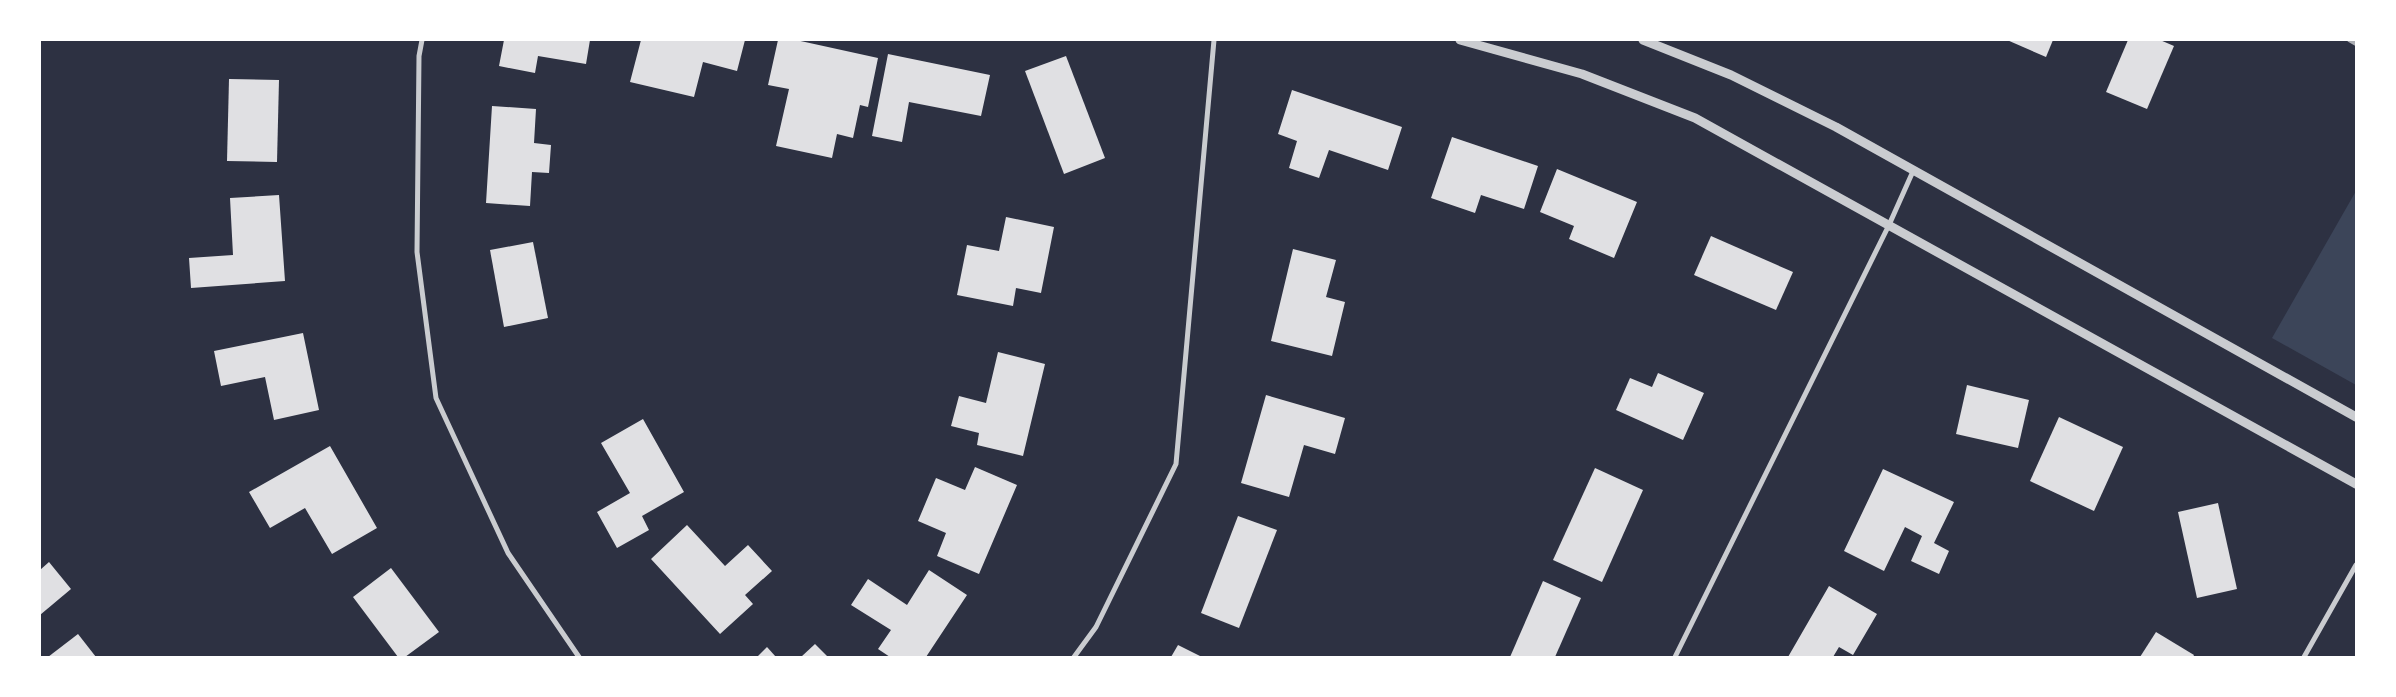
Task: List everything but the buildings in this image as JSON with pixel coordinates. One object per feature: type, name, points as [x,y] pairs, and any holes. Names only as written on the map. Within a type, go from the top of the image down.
[{"type":"street","points":[[422,40],[419,56],[417,252],[436,398],[508,553],[579,657]]},
{"type":"street","points":[[1074,657],[1096,628],[1176,464],[1214,40]]},
{"type":"street","points":[[1460,40],[1582,74],[1694,118],[2356,484]]},
{"type":"street","points":[[1643,40],[1731,75],[1836,127],[2356,417]]},
{"type":"street","points":[[1675,657],[1889,225],[1914,169]]},
{"type":"street","points":[[2304,657],[2356,565]]},
{"type":"shaded area","points":[[2356,191],[2356,385],[2272,338]]},
{"type":"railway","points":[[2349,40],[2356,44]]}]
